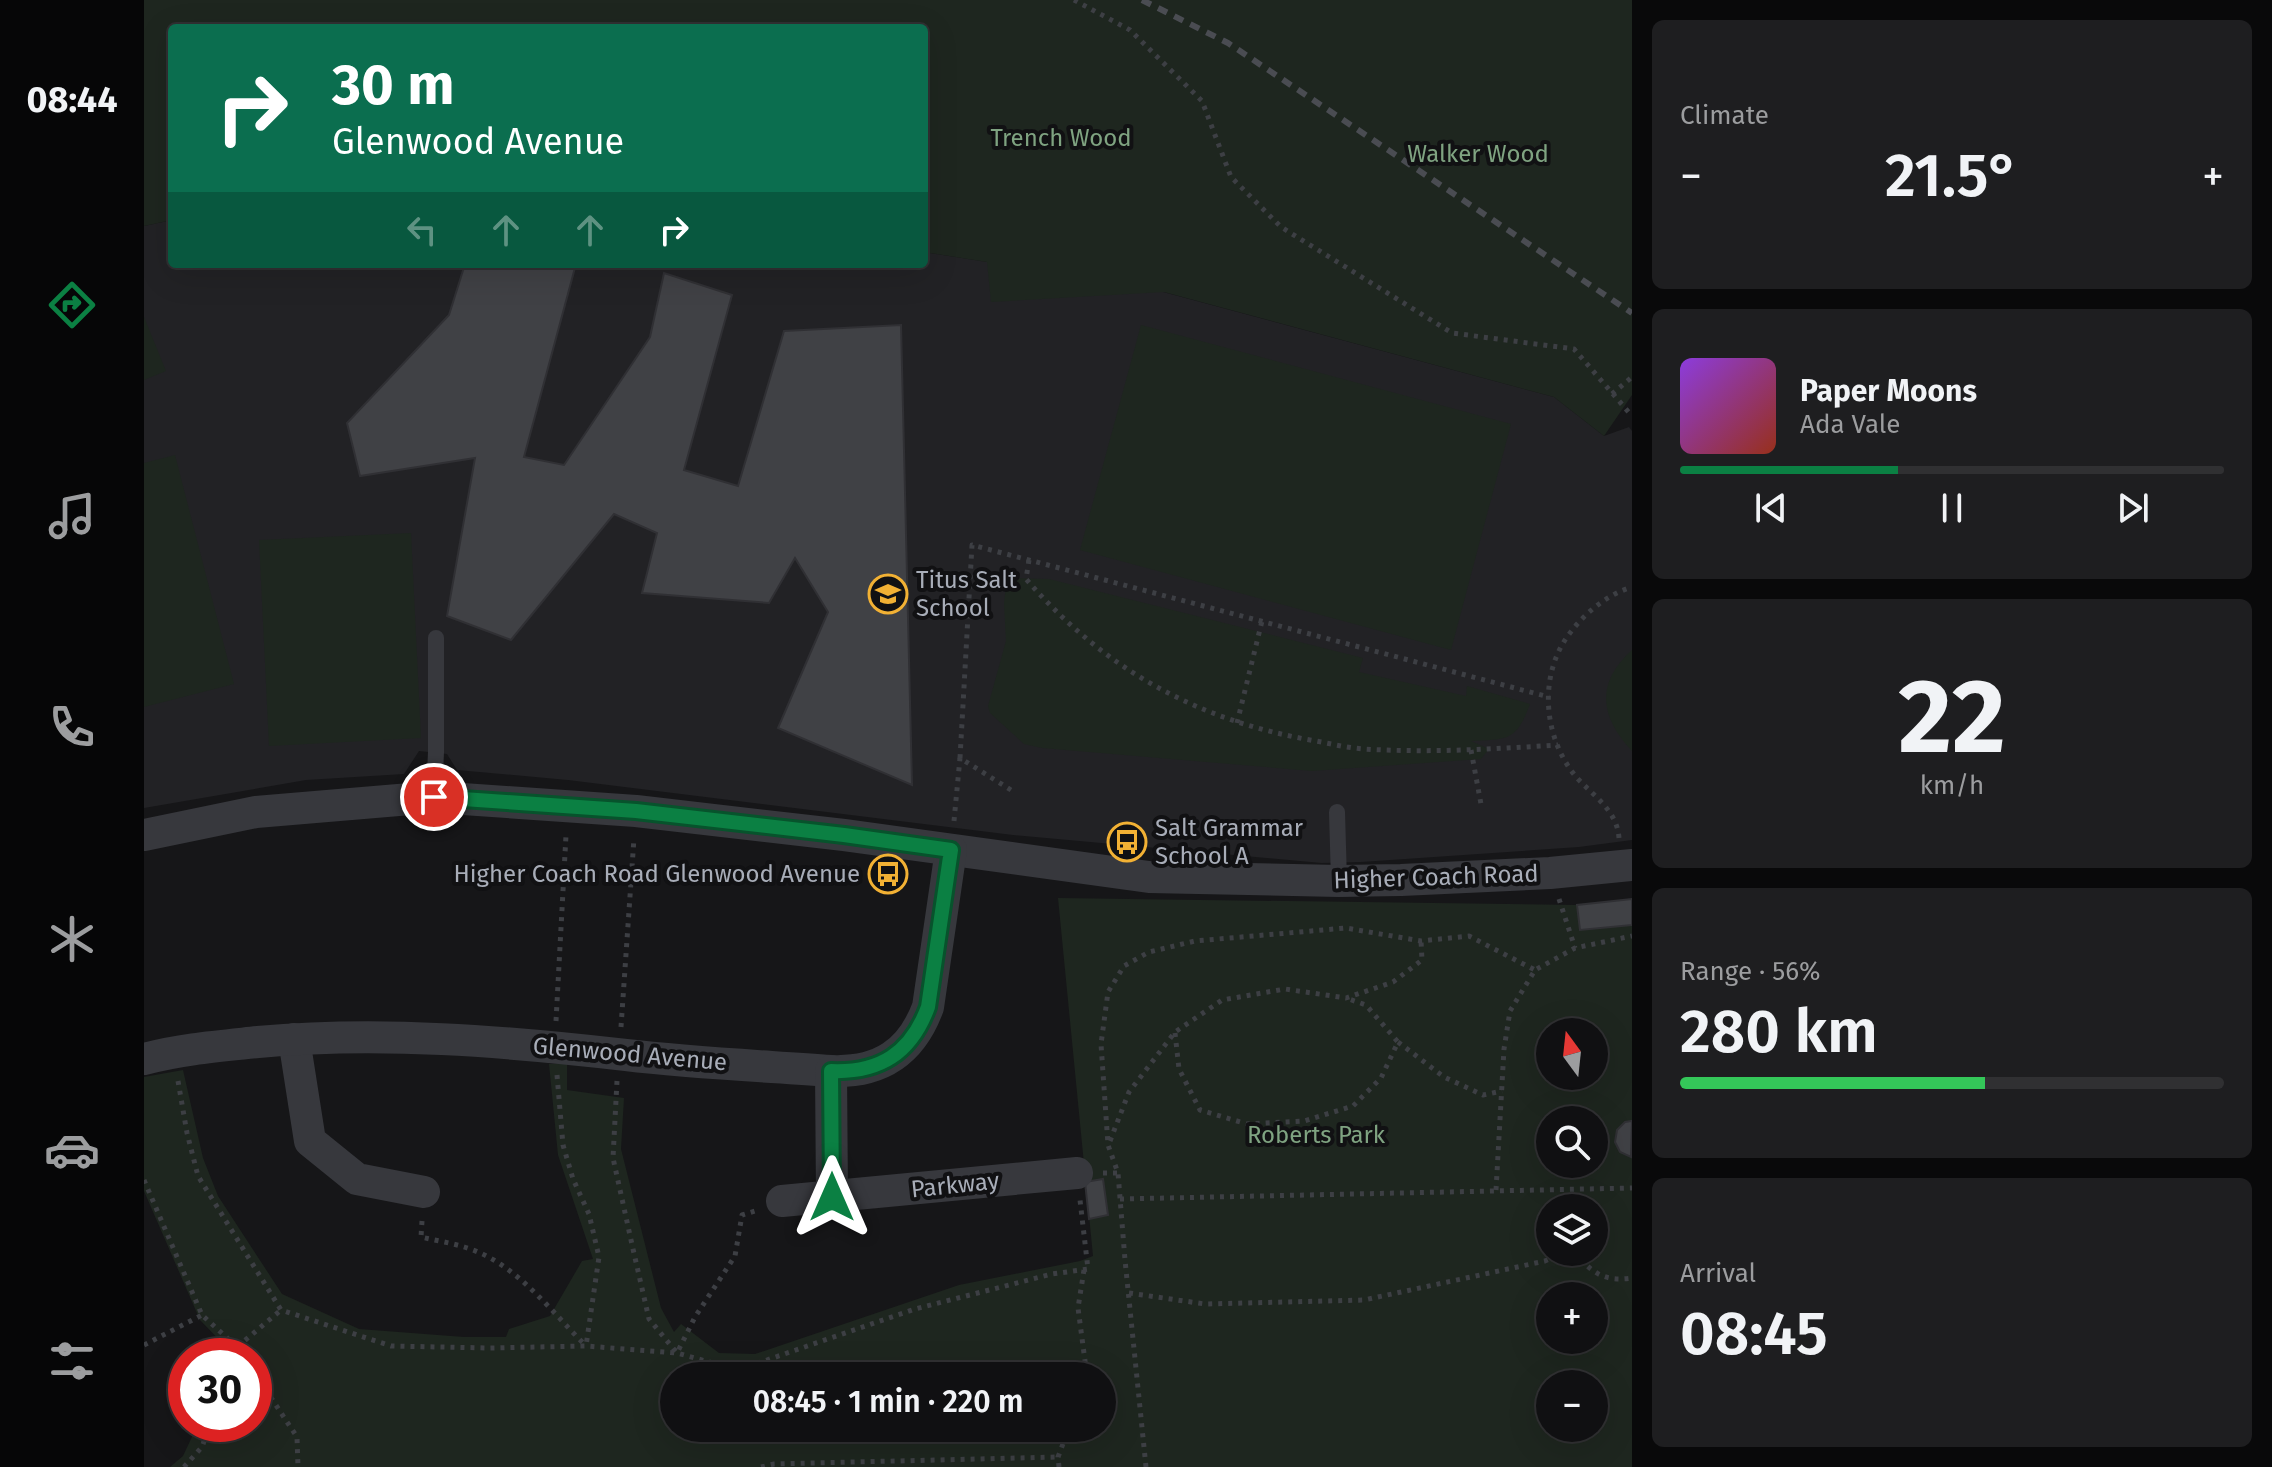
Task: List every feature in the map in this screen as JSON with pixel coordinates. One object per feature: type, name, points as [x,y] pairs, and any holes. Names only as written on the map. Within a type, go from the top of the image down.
[{"type":"street","name":"Higher Coach Road","points":[[144,835],[256,812],[434,797],[636,811],[844,835],[1149,877],[1339,881],[1550,873],[1627,866]]},
{"type":"street","name":"Glenwood Avenue","points":[[159,1056],[294,1039],[462,1038],[831,1071],[850,1072],[869,1068],[887,1061],[902,1050],[922,1023],[928,1007],[951,850]]},
{"type":"street","points":[[294,1039],[310,1141],[357,1179],[424,1192]]},
{"type":"street","points":[[831,1071],[832,1197]]},
{"type":"street","name":"Parkway","points":[[782,1201],[1077,1173]]},
{"type":"lane","points":[[434,797],[436,638]]},
{"type":"lane","points":[[1337,812],[1339,881]]},
{"type":"path","points":[[1074,0],[1130,30],[1202,101],[1231,177],[1281,227],[1452,333],[1574,349],[1632,416]]},
{"type":"path","points":[[1612,394],[1632,377]]},
{"type":"path","points":[[951,850],[960,758],[972,545],[1549,697]]},
{"type":"path","points":[[1029,560],[1026,579],[1051,608],[1091,643],[1137,676],[1237,723],[1272,734],[1362,749],[1471,750],[1558,745]]},
{"type":"path","points":[[1627,866],[1618,824],[1596,795],[1578,778],[1558,745],[1550,724],[1549,697],[1552,673],[1562,645],[1576,622],[1621,590],[1632,587]]},
{"type":"path","points":[[1237,723],[1262,621]]},
{"type":"path","points":[[1471,750],[1481,804]]},
{"type":"path","points":[[960,758],[1011,790]]},
{"type":"path","points":[[568,806],[555,1047],[563,1145],[573,1179],[589,1214],[599,1257],[586,1346]]},
{"type":"path","points":[[636,811],[613,1158],[649,1319],[677,1353]]},
{"type":"path","points":[[1550,873],[1575,948]]},
{"type":"path","points":[[1146,1467],[1118,1173],[1108,1145],[1101,1044],[1108,992],[1124,966],[1149,952],[1195,941],[1346,928],[1421,941],[1469,936],[1535,970]]},
{"type":"path","points":[[1496,1190],[1504,1049],[1510,1011],[1535,970],[1575,948],[1632,936]]},
{"type":"path","points":[[1346,998],[1393,982],[1422,960],[1421,941]]},
{"type":"path","points":[[1108,1145],[1129,1092],[1175,1032],[1222,1000],[1285,989],[1346,998],[1366,1005],[1398,1042],[1444,1077],[1483,1095],[1502,1091]]},
{"type":"path","points":[[1175,1032],[1179,1069],[1200,1110],[1247,1124],[1304,1121],[1353,1106],[1381,1078],[1398,1042]]},
{"type":"path","points":[[159,1056],[187,1133],[198,1176],[281,1310],[391,1346],[586,1346],[677,1353],[738,1370],[915,1309],[1052,1274],[1088,1269],[1077,1173]]},
{"type":"path","points":[[144,1180],[202,1315],[227,1338]]},
{"type":"path","points":[[1120,1199],[1632,1188]]},
{"type":"path","points":[[1573,1189],[1573,1194]]},
{"type":"path","points":[[424,1192],[421,1237],[470,1249],[496,1261],[519,1278],[586,1346]]},
{"type":"path","points":[[677,1353],[695,1317],[735,1256],[742,1215],[782,1201]]},
{"type":"path","points":[[1129,1293],[1205,1304],[1364,1300],[1536,1263]]},
{"type":"path","points":[[1586,1266],[1614,1280],[1632,1278]]},
{"type":"path","points":[[1084,1270],[1078,1308],[1085,1362]]},
{"type":"path","points":[[248,1338],[281,1310]]},
{"type":"path","points":[[144,1345],[202,1315]]},
{"type":"path","points":[[272,1399],[297,1437],[298,1467]]},
{"type":"path","points":[[184,1467],[204,1442]]},
{"type":"path","points":[[1059,1467],[1058,1457],[1064,1442]]},
{"type":"path","points":[[761,1467],[774,1464],[1058,1457]]},
{"type":"shaded area","name":"Titus Salt School","points":[[168,221],[168,268],[928,268],[928,253],[1141,286],[1554,397],[1604,436],[1629,427],[1632,431],[1632,840],[1579,847],[1322,863],[1013,835],[568,780],[457,770],[447,754],[419,751],[404,774],[306,780],[144,808],[144,226]]},
{"type":"green space","points":[[144,0],[1632,0],[1632,395],[1604,436],[1554,397],[1164,292],[991,302],[987,262],[928,253],[928,24],[168,24],[168,221],[144,226]]},
{"type":"green space","points":[[144,317],[166,371],[144,380]]},
{"type":"green space","points":[[1141,325],[1511,424],[1451,650],[1080,550]]},
{"type":"green space","points":[[175,455],[234,684],[144,707],[144,463]]},
{"type":"green space","points":[[411,533],[421,738],[269,746],[259,540]]},
{"type":"green space","points":[[1007,578],[1049,579],[1363,658],[1359,672],[1466,696],[1467,686],[1530,704],[1520,725],[1510,736],[1471,741],[1489,749],[1481,759],[1312,771],[1024,744],[990,713],[988,706],[1006,641],[1004,603]]},
{"type":"green space","points":[[1632,650],[1632,751],[1613,726],[1606,700],[1612,675]]},
{"type":"green space","name":"Roberts Park","points":[[1058,898],[1577,905],[1632,899],[1632,1467],[170,1467],[183,1456],[190,1442],[272,1442],[272,1338],[217,1338],[200,1320],[144,1191],[144,1077],[183,1070],[203,1158],[218,1196],[282,1294],[359,1329],[506,1337],[509,1329],[550,1316],[582,1261],[593,1259],[558,1155],[549,1064],[567,1063],[567,1090],[624,1098],[621,1149],[661,1308],[674,1332],[681,1324],[719,1353],[755,1354],[959,1285],[1093,1256]]},
{"type":"building","points":[[464,268],[575,268],[524,457],[564,465],[650,337],[664,273],[732,295],[684,470],[738,486],[784,331],[901,325],[912,785],[778,728],[828,612],[795,558],[769,603],[642,593],[657,533],[614,514],[511,640],[447,616],[475,458],[360,476],[347,423],[449,315]]},
{"type":"building","points":[[1632,899],[1632,925],[1580,930],[1577,905]]},
{"type":"building","points":[[1632,1121],[1631,1157],[1620,1152],[1615,1142],[1617,1130],[1625,1122]]},
{"type":"building","points":[[1103,1179],[1108,1215],[1089,1219],[1085,1182]]},
{"type":"railway","points":[[1142,0],[1228,43],[1632,313]]},
{"type":"place","name":"Titus Salt School","points":[[888,594]]},
{"type":"place","name":"Salt Grammar School A","points":[[1127,842]]},
{"type":"place","name":"Higher Coach Road Glenwood Avenue","points":[[888,874]]},
{"type":"route","points":[[434,797],[636,811],[951,850],[928,1007],[922,1023],[914,1037],[887,1061],[850,1072],[831,1071],[832,1197]]},
{"type":"park label","name":"Trench Wood","points":[[1061,138]]},
{"type":"park label","name":"Walker Wood","points":[[1478,154]]}]
